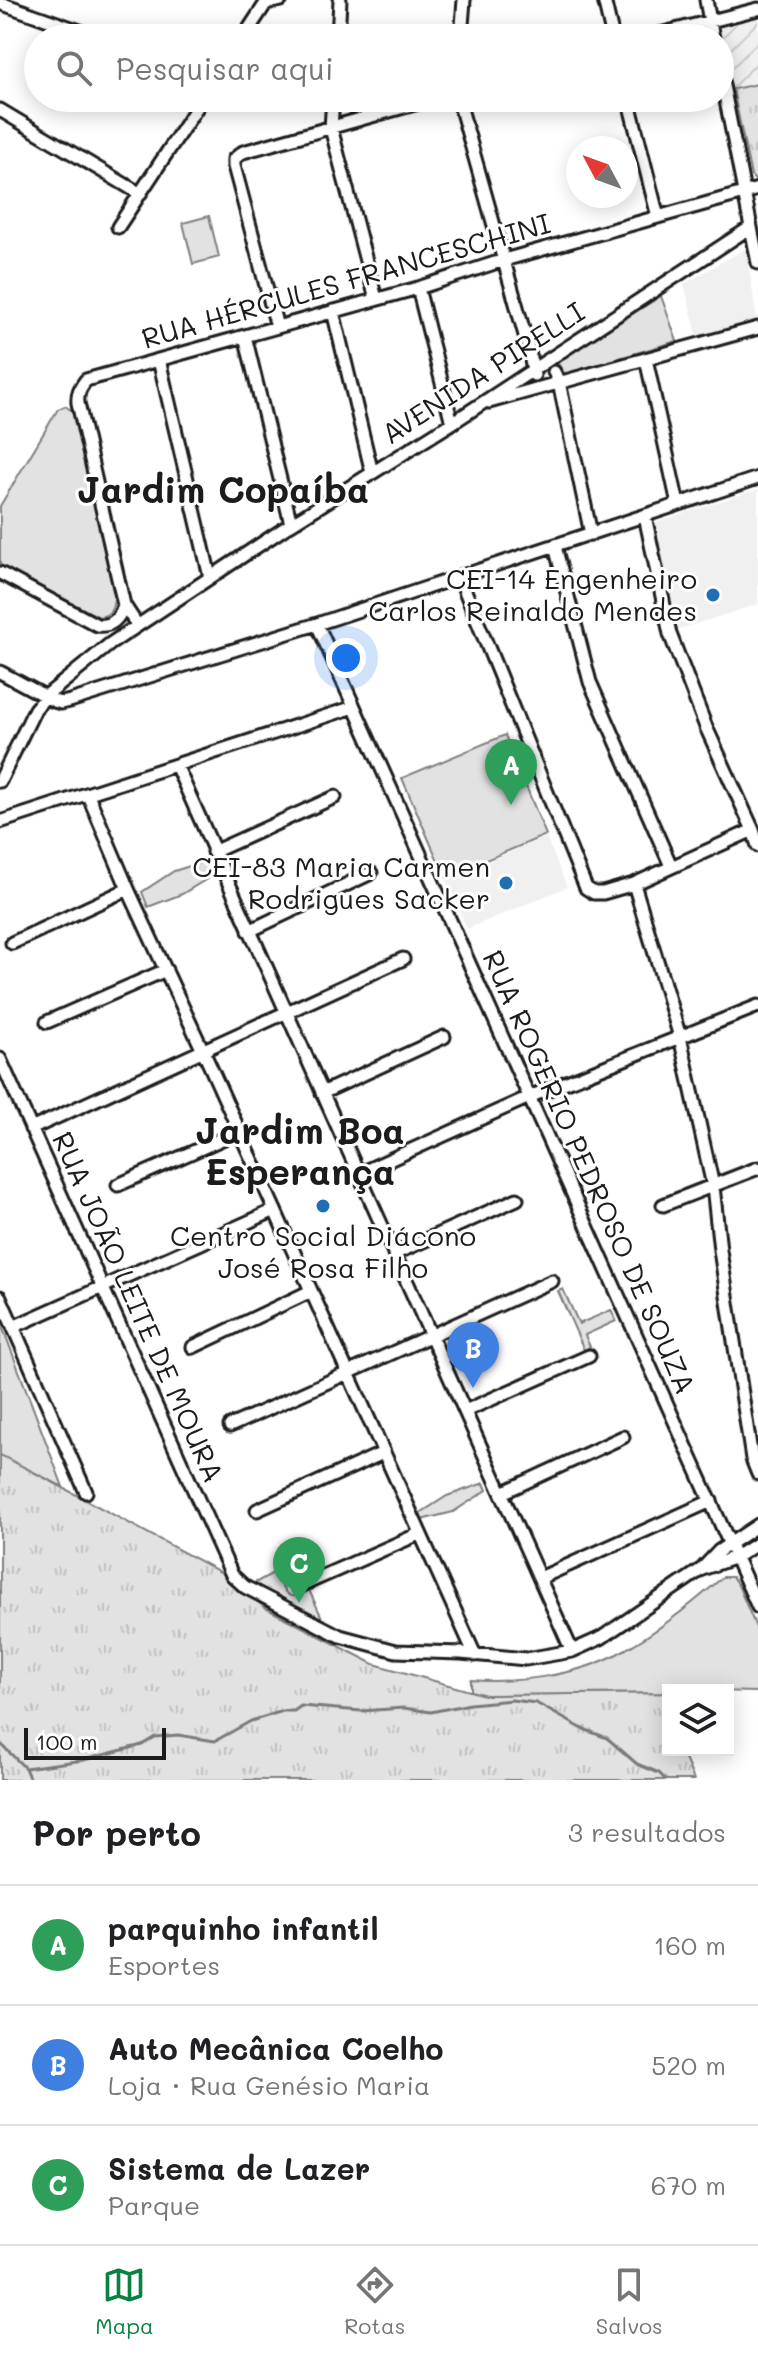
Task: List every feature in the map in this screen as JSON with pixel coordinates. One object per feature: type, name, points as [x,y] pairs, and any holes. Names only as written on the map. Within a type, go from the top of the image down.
[{"type":"street","points":[[250,24],[262,2],[281,0]]},
{"type":"street","points":[[339,24],[340,0]]},
{"type":"street","points":[[462,24],[464,0]]},
{"type":"street","points":[[604,0],[610,24]]},
{"type":"street","points":[[706,0],[711,24]]},
{"type":"street","points":[[0,3],[60,24]]},
{"type":"street","points":[[698,24],[758,9]]},
{"type":"street","points":[[0,110],[139,193]]},
{"type":"street","points":[[118,227],[194,112]]},
{"type":"street","points":[[332,112],[331,128],[376,299]]},
{"type":"street","points":[[277,327],[234,159],[243,152],[387,112]]},
{"type":"street","points":[[462,112],[528,346],[545,373],[591,534]]},
{"type":"street","points":[[632,112],[658,217]]},
{"type":"street","points":[[729,112],[758,263]]},
{"type":"street","name":"RUA HÉRCULES FRANCESCHINI","points":[[124,605],[78,403],[77,396],[86,380],[758,189]]},
{"type":"street","name":"AVENIDA PIRELLI","points":[[0,781],[35,709],[46,696],[110,644],[477,406],[545,373],[751,227]]},
{"type":"street","points":[[418,288],[452,423]]},
{"type":"street","points":[[333,311],[372,473]]},
{"type":"street","points":[[477,406],[545,373],[646,359],[758,328]]},
{"type":"street","points":[[245,336],[291,524]]},
{"type":"street","points":[[646,359],[678,504]]},
{"type":"street","points":[[159,360],[210,577]]},
{"type":"street","points":[[0,672],[61,703],[70,701],[317,624],[758,478]]},
{"type":"street","points":[[645,516],[670,634],[706,727],[758,846]]},
{"type":"street","points":[[555,546],[590,682],[671,866]]},
{"type":"street","points":[[0,573],[97,625],[114,623],[121,616],[124,605]]},
{"type":"street","points":[[459,576],[586,888],[594,893],[603,893],[634,884],[753,830]]},
{"type":"street","points":[[124,605],[137,625]]},
{"type":"street","name":"RUA ROGERIO PEDROSO DE SOUZA","points":[[317,624],[758,1607]]},
{"type":"street","points":[[97,625],[110,644]]},
{"type":"street","points":[[6,816],[88,795],[354,707]]},
{"type":"street","points":[[176,765],[572,1651]]},
{"type":"street","points":[[88,795],[475,1655]]},
{"type":"street","points":[[213,852],[335,797]]},
{"type":"street","points":[[249,931],[371,873]]},
{"type":"street","points":[[634,884],[680,1037],[713,1186],[752,1459],[758,1474]]},
{"type":"street","points":[[12,943],[128,889]]},
{"type":"street","points":[[31,1129],[403,959]]},
{"type":"street","points":[[47,1022],[166,970]]},
{"type":"street","points":[[358,1174],[529,1097],[758,1006]]},
{"type":"street","points":[[322,1093],[444,1037]]},
{"type":"street","name":"RUA JOÃO LEITE DE MOURA","points":[[0,1059],[232,1575],[245,1587],[340,1636],[396,1651],[461,1653]]},
{"type":"street","points":[[118,1185],[240,1131]]},
{"type":"street","points":[[663,1205],[758,1168]]},
{"type":"street","points":[[394,1254],[517,1199]]},
{"type":"street","points":[[13,1327],[275,1210]]},
{"type":"street","points":[[230,1426],[552,1281]]},
{"type":"street","points":[[193,1347],[311,1291]]},
{"type":"street","points":[[0,1297],[86,1492]]},
{"type":"street","points":[[465,1411],[589,1356]]},
{"type":"street","points":[[502,1493],[623,1437]]},
{"type":"street","points":[[257,1510],[383,1453]]},
{"type":"street","points":[[540,1578],[711,1501]]},
{"type":"street","points":[[464,1630],[461,1653],[526,1659],[572,1651],[601,1638],[702,1569],[729,1543],[758,1525]]},
{"type":"street","points":[[298,1587],[419,1534]]},
{"type":"street","points":[[702,1569],[736,1557],[758,1543]]},
{"type":"shaded area","points":[[758,18],[758,84],[734,89],[734,25]]},
{"type":"shaded area","points":[[746,248],[757,320],[698,338],[684,284]]},
{"type":"shaded area","points":[[758,489],[758,604],[677,630],[654,523]]},
{"type":"shaded area","name":"CEI-83 Maria Carmen Rodrigues Sacker","points":[[546,837],[567,887],[467,929],[446,879]]},
{"type":"green space","points":[[758,84],[758,179],[755,180],[751,176],[734,89]]},
{"type":"green space","points":[[209,216],[219,257],[193,264],[183,223]]},
{"type":"green space","points":[[661,296],[677,341],[565,374],[557,362]]},
{"type":"green space","points":[[65,406],[74,412],[114,595],[111,610],[99,617],[0,566],[0,506],[58,409]]},
{"type":"green space","points":[[505,735],[546,835],[445,877],[402,778]]},
{"type":"green space","points":[[209,860],[215,874],[182,894],[148,907],[142,892],[174,871]]},
{"type":"green space","points":[[563,1289],[579,1324],[611,1310],[616,1321],[585,1335],[590,1347],[584,1350],[558,1291]]},
{"type":"green space","points":[[0,1323],[5,1334],[63,1487],[0,1455]]},
{"type":"green space","points":[[0,1454],[224,1574],[265,1608],[374,1664],[484,1695],[662,1693],[662,1756],[684,1756],[694,1780],[0,1780]]},
{"type":"green space","points":[[484,1483],[487,1490],[453,1512],[421,1520],[419,1514],[447,1496]]},
{"type":"green space","points":[[275,1572],[287,1594],[296,1596],[309,1590],[324,1622],[251,1585]]},
{"type":"green space","points":[[723,1577],[732,1577],[758,1632],[758,1692],[734,1691],[734,1684],[662,1684],[662,1693],[486,1695],[471,1691],[471,1680],[507,1681],[546,1676],[601,1661],[631,1646]]},
{"type":"waterway","points":[[25,1768],[84,1760],[142,1745],[155,1737],[178,1735],[215,1741],[251,1721],[283,1711],[294,1711],[301,1706],[361,1711],[404,1708],[431,1712],[512,1700],[536,1703],[581,1728],[607,1738],[637,1764],[659,1773],[666,1780]]},
{"type":"waterway","points":[[0,1743],[25,1768],[30,1780]]},
{"type":"place","name":"CEI-14 Engenheiro Carlos Reinaldo Mendes","points":[[713,595]]},
{"type":"place","name":"parquinho infantil","points":[[511,805]]},
{"type":"place","name":"CEI-83 Maria Carmen Rodrigues Sacker","points":[[506,883]]},
{"type":"place","name":"Centro Social Diácono José Rosa Filho","points":[[323,1206]]},
{"type":"place","name":"Auto Mecânica Coelho","points":[[473,1388]]},
{"type":"place","name":"Sistema de Lazer","points":[[299,1603]]},
{"type":"district","name":"Jardim Copaíba","points":[[223,490]]},
{"type":"district","name":"Jardim Boa Esperança","points":[[300,1152]]}]
